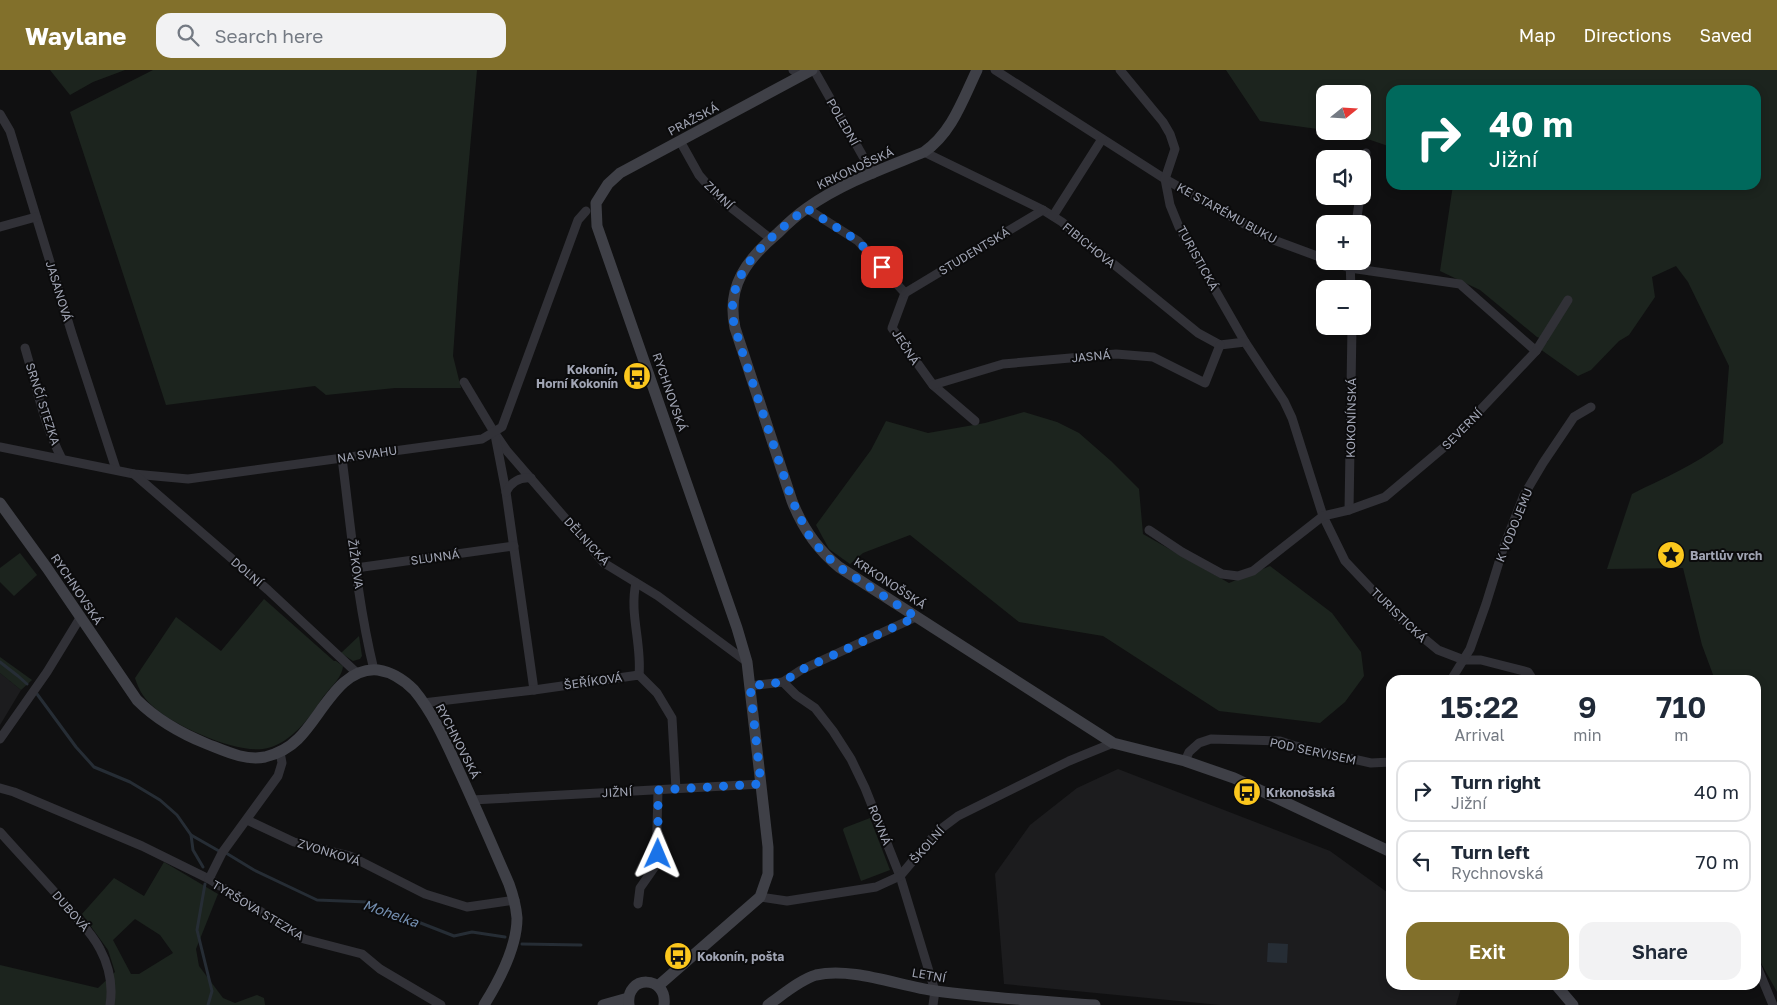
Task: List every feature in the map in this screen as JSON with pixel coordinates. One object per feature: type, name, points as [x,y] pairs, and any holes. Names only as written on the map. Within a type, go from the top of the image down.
[{"type":"street","name":"KRKONOŠSKÁ","points":[[977,70],[948,129],[940,140],[924,152],[840,188],[806,208],[771,238],[748,263],[739,279],[734,300],[734,319],[740,345],[796,512],[808,534],[831,560],[916,617],[1113,742],[1185,761],[1234,778],[1386,850]]},
{"type":"street","points":[[995,70],[1165,179]]},
{"type":"street","name":"KE STARÉMU BUKU","points":[[1120,70],[1163,122],[1170,134],[1174,150],[1165,179],[1271,239],[1316,256]]},
{"type":"street","name":"PRAŽSKÁ","points":[[596,204],[608,184],[620,173],[805,71]]},
{"type":"street","name":"POLEDNÍ","points":[[805,71],[873,174]]},
{"type":"street","name":"JASANOVÁ","points":[[0,114],[10,131],[72,334],[116,469]]},
{"type":"street","points":[[1053,216],[1102,139]]},
{"type":"street","name":"ZIMNÍ","points":[[680,141],[699,175],[720,199],[771,238]]},
{"type":"street","name":"FIBICHOVA","points":[[924,152],[1053,216],[1198,333],[1220,345]]},
{"type":"street","name":"TURISTICKÁ","points":[[1165,179],[1170,206],[1180,227],[1245,342],[1284,401],[1292,418],[1323,516],[1345,561],[1397,616],[1438,650],[1464,660],[1481,660],[1528,672],[1530,675]]},
{"type":"street","name":"RYCHNOVSKÁ","points":[[596,204],[597,226],[731,610],[747,662],[768,847],[768,874],[760,897]]},
{"type":"street","points":[[806,208],[858,241],[906,293]]},
{"type":"street","name":"STUDENTSKÁ","points":[[906,293],[1043,210]]},
{"type":"street","points":[[534,690],[506,492],[494,432],[502,426],[578,220],[586,211]]},
{"type":"street","points":[[0,227],[36,217]]},
{"type":"street","points":[[1371,269],[1460,284],[1536,351]]},
{"type":"street","name":"JEČNÁ","points":[[906,293],[892,328],[933,385],[974,421]]},
{"type":"street","name":"SEVERNÍ","points":[[1323,516],[1349,510],[1385,497],[1449,443],[1536,351],[1568,300]]},
{"type":"street","name":"KOKONÍNSKÁ","points":[[1349,510],[1352,335]]},
{"type":"street","points":[[1220,345],[1245,342]]},
{"type":"street","name":"JASNÁ","points":[[933,385],[1003,364],[1116,354],[1153,357],[1206,383],[1220,345]]},
{"type":"street","name":"SRNČÍ STEZKA","points":[[25,348],[44,412],[62,459]]},
{"type":"street","name":"DĚLNICKÁ","points":[[464,382],[494,432],[604,563],[658,596],[747,662]]},
{"type":"street","name":"K VODOJEMU","points":[[1464,660],[1486,604],[1504,546],[1524,495],[1574,417],[1591,407]]},
{"type":"street","name":"NA SVAHU","points":[[0,447],[134,474],[188,480],[482,439],[494,432]]},
{"type":"street","name":"ŽIŽKOVA","points":[[342,458],[356,568],[374,670]]},
{"type":"street","name":"DOLNÍ","points":[[134,474],[268,590],[358,674]]},
{"type":"street","points":[[506,492],[518,479],[531,478]]},
{"type":"street","name":"RYCHNOVSKÁ","points":[[0,503],[137,700],[158,719],[193,738],[233,754],[254,758],[268,756],[280,752],[298,740],[332,695],[350,678],[374,670],[388,672],[407,684],[423,703],[446,741],[514,900],[517,919],[510,949],[504,967],[484,1005]]},
{"type":"street","points":[[1149,530],[1182,552],[1222,574],[1238,576],[1253,571],[1323,516]]},
{"type":"street","name":"SLUNNÁ","points":[[356,568],[514,546]]},
{"type":"street","points":[[636,583],[633,597],[640,661],[639,675]]},
{"type":"street","points":[[750,686],[783,682],[801,670],[916,617]]},
{"type":"street","points":[[0,739],[47,672],[80,618]]},
{"type":"street","points":[[1454,675],[1464,660]]},
{"type":"street","name":"ŠEŘÍKOVÁ","points":[[423,703],[639,675],[656,693],[672,718],[676,789]]},
{"type":"street","name":"ROVNÁ","points":[[783,682],[796,695],[815,708],[851,759],[900,876],[935,991]]},
{"type":"street","name":"POD SERVISEM","points":[[1185,761],[1189,752],[1198,743],[1211,739],[1280,741],[1371,763],[1386,762]]},
{"type":"street","name":"ŠKOLNÍ","points":[[760,897],[788,901],[876,887],[900,876],[938,831],[949,821],[1069,761],[1113,742]]},
{"type":"street","points":[[247,820],[278,776],[282,763],[280,752]]},
{"type":"street","name":"JIŽNÍ","points":[[472,800],[761,784]]},
{"type":"street","name":"TYRŠOVA STEZKA","points":[[0,788],[14,792],[142,846],[209,879],[304,939],[362,954],[380,968],[441,1005]]},
{"type":"street","points":[[638,904],[640,888],[656,865],[658,790]]},
{"type":"street","name":"TYRŠOVA STEZKA","points":[[209,879],[222,853],[247,820]]},
{"type":"street","name":"ZVONKOVÁ","points":[[247,820],[294,842],[350,856],[425,894],[467,907],[514,900]]},
{"type":"street","name":"DUBOVÁ","points":[[0,832],[55,892],[99,947],[109,976],[112,996],[110,1005]]},
{"type":"street","points":[[658,986],[760,897]]},
{"type":"street","name":"LETNÍ","points":[[768,1005],[815,975],[830,974],[862,976],[935,991],[1088,1005]]},
{"type":"street","points":[[1761,976],[1773,1005]]},
{"type":"street","points":[[602,1005],[628,1002],[632,988],[642,982],[648,982],[658,986],[664,994],[664,1005]]},
{"type":"street","points":[[1560,990],[1573,1005]]},
{"type":"street","points":[[933,1005],[935,991]]},
{"type":"shaded area","points":[[50,70],[125,70],[93,82],[70,95]]},
{"type":"shaded area","points":[[153,70],[477,70],[453,356],[461,388],[395,388],[326,395],[315,386],[166,405],[70,112]]},
{"type":"shaded area","points":[[1226,70],[1777,70],[1777,992],[1761,963],[1761,675],[1713,675],[1702,645],[1683,568],[1607,569],[1632,494],[1691,465],[1723,443],[1729,366],[1688,282],[1676,266],[1652,277],[1655,297],[1629,335],[1619,341],[1591,370],[1578,376],[1540,349],[1548,341],[1537,337],[1480,290],[1440,271],[1452,190],[1761,190],[1761,85],[1386,85],[1386,145],[1371,140],[1371,85],[1316,85],[1316,129],[1260,121]]},
{"type":"shaded area","points":[[1024,412],[1057,422],[1079,433],[1139,489],[1143,534],[1229,583],[1270,566],[1332,613],[1361,652],[1364,676],[1345,702],[1320,723],[1219,711],[1103,636],[1019,622],[910,535],[863,553],[850,564],[829,549],[816,525],[871,450],[886,421],[928,433],[985,423]]},
{"type":"shaded area","points":[[20,553],[37,575],[14,596],[0,582],[0,568]]},
{"type":"shaded area","points":[[264,599],[334,661],[343,666],[337,680],[311,715],[292,735],[268,748],[242,748],[210,738],[179,724],[156,709],[146,699],[135,678],[176,617],[221,651]]},
{"type":"shaded area","points":[[359,636],[362,656],[360,659],[353,661],[341,653]]},
{"type":"shaded area","points":[[0,657],[32,680],[21,690],[0,673]]},
{"type":"shaded area","points":[[0,673],[21,690],[0,725]]},
{"type":"shaded area","points":[[1118,769],[1330,851],[1386,891],[1386,990],[1460,990],[1456,1005],[1220,1005],[1004,984],[995,874],[1030,825],[1077,788]]},
{"type":"shaded area","points":[[870,818],[890,870],[861,881],[843,830]]},
{"type":"shaded area","points":[[164,862],[218,894],[196,949],[199,966],[223,998],[235,1003],[257,995],[264,998],[265,1005],[0,1005],[0,965],[98,988],[115,972],[108,950],[82,914],[114,878],[144,896]],"holes":[[[135,919],[160,935],[173,953],[139,974],[131,974],[113,940]]]},
{"type":"shaded area","points":[[1268,943],[1288,944],[1287,963],[1267,962]]},
{"type":"waterway","name":"Mohelka","points":[[0,662],[27,684]]},
{"type":"waterway","name":"Mohelka","points":[[37,694],[76,747],[94,767],[130,782],[160,800],[177,815],[191,835],[219,851]]},
{"type":"waterway","points":[[191,835],[193,850],[203,867]]},
{"type":"waterway","name":"Mohelka","points":[[226,853],[254,870],[317,900],[367,902],[454,936],[472,932],[505,937]]},
{"type":"waterway","points":[[205,884],[197,930],[212,991],[208,1005]]},
{"type":"waterway","name":"Mohelka","points":[[522,944],[581,945]]},
{"type":"place","name":"Kokonín, Horní Kokonín","points":[[637,376]]},
{"type":"place","name":"Bartlův vrch","points":[[1671,555]]},
{"type":"place","name":"Krkonošská","points":[[1247,792]]},
{"type":"place","name":"Kokonín, pošta","points":[[678,956]]},
{"type":"route","points":[[658,854],[658,790],[761,784],[750,686],[783,682],[801,670],[916,617],[839,567],[815,544],[802,524],[796,512],[740,345],[735,328],[733,310],[739,279],[748,263],[771,238],[806,208],[858,241],[882,267]]}]
